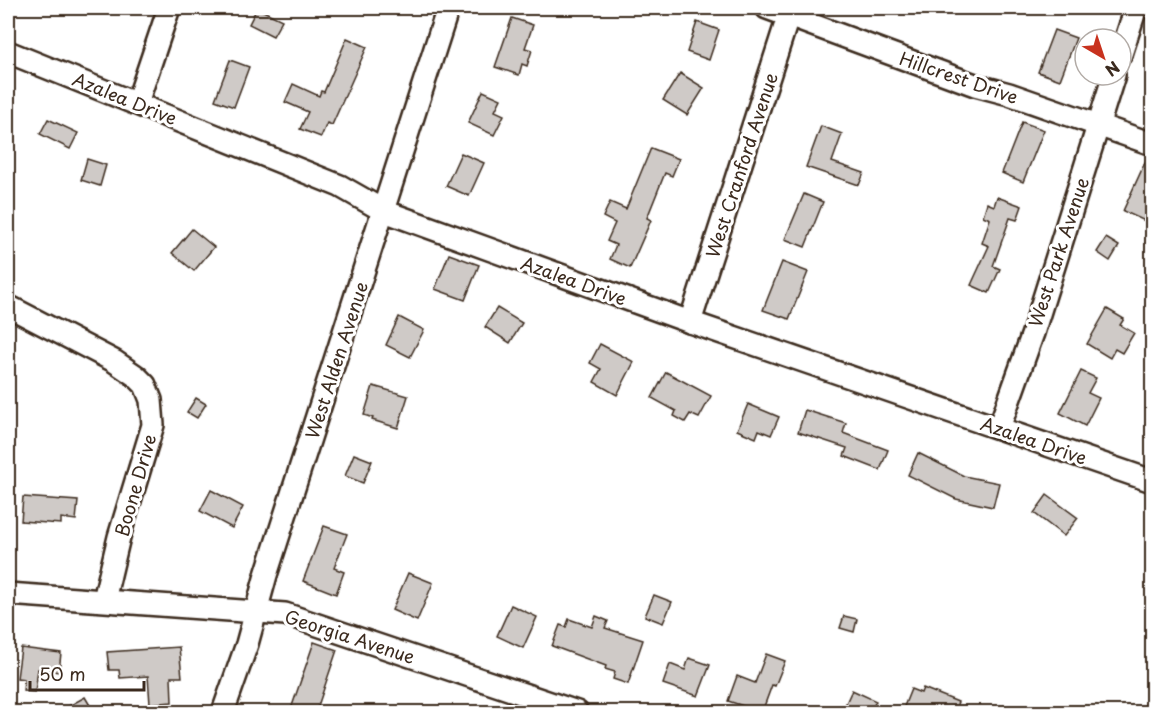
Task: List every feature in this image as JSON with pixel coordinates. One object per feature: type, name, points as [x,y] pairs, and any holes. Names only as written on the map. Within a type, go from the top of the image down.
[{"type":"street","points":[[137,103],[169,8]]},
{"type":"street","name":"West Alden Avenue","points":[[223,712],[247,644],[448,8]]},
{"type":"street","name":"Hillcrest Drive","points":[[767,8],[790,11],[975,85],[1009,94],[1152,144]]},
{"type":"street","points":[[1130,27],[1136,8]]},
{"type":"street","name":"West Cranford Avenue","points":[[690,322],[790,11]]},
{"type":"street","name":"Azalea Drive","points":[[8,52],[340,186],[384,211],[690,322],[1152,481]]},
{"type":"street","name":"West Park Avenue","points":[[999,428],[1033,333],[1110,87]]},
{"type":"street","name":"Boone Drive","points":[[8,306],[114,361],[145,385],[151,400],[153,425],[119,537],[105,600]]},
{"type":"street","name":"Georgia Avenue","points":[[8,594],[285,614],[577,712]]},
{"type":"building","points":[[257,8],[282,20],[273,36],[249,24]]},
{"type":"building","points":[[512,18],[533,25],[525,48],[532,50],[527,66],[522,64],[519,75],[495,67]]},
{"type":"building","points":[[697,22],[719,30],[709,60],[687,52]]},
{"type":"building","points":[[1054,30],[1073,37],[1073,46],[1060,80],[1038,72]]},
{"type":"building","points":[[347,38],[367,47],[332,125],[327,123],[321,137],[300,129],[308,112],[285,102],[293,84],[319,96],[321,91],[324,92]]},
{"type":"building","points":[[230,60],[249,67],[234,107],[215,100]]},
{"type":"building","points":[[680,73],[704,88],[687,115],[663,100]]},
{"type":"building","points":[[483,91],[501,99],[495,111],[504,115],[494,135],[468,123]]},
{"type":"building","points":[[48,119],[78,133],[70,149],[40,134]]},
{"type":"building","points":[[1022,122],[1044,130],[1023,182],[1002,173]]},
{"type":"building","points":[[821,126],[842,134],[832,162],[864,173],[859,185],[806,167]]},
{"type":"building","points":[[651,148],[679,159],[672,176],[665,173],[647,218],[651,220],[630,268],[610,259],[616,245],[607,241],[615,223],[603,217],[610,202],[626,209]]},
{"type":"building","points":[[461,153],[484,163],[469,196],[446,186]]},
{"type":"building","points":[[1148,156],[1152,156],[1152,204],[1145,221],[1123,211]]},
{"type":"building","points":[[87,159],[106,165],[100,186],[81,180]]},
{"type":"building","points":[[804,194],[823,202],[805,247],[785,239]]},
{"type":"building","points":[[997,197],[1022,206],[1017,220],[1010,218],[993,266],[1000,269],[989,293],[971,285],[989,246],[982,243],[990,219],[983,216],[987,203],[994,206]]},
{"type":"building","points":[[192,229],[214,247],[194,271],[172,253]]},
{"type":"building","points":[[1106,238],[1119,246],[1110,261],[1097,252]]},
{"type":"building","points":[[449,254],[479,265],[465,300],[435,289]]},
{"type":"building","points":[[782,262],[808,272],[789,319],[763,310]]},
{"type":"building","points":[[497,308],[522,323],[510,343],[485,327]]},
{"type":"building","points":[[1107,309],[1124,319],[1120,325],[1134,333],[1122,353],[1115,349],[1110,358],[1087,344]]},
{"type":"building","points":[[399,317],[424,330],[410,357],[386,345]]},
{"type":"building","points":[[600,344],[634,362],[617,395],[594,382],[601,369],[590,363]]},
{"type":"building","points":[[1081,371],[1096,378],[1088,393],[1099,398],[1085,426],[1060,413]]},
{"type":"building","points":[[666,372],[711,396],[699,418],[690,414],[685,422],[674,416],[676,411],[652,398]]},
{"type":"building","points":[[373,386],[408,396],[398,428],[372,420],[373,418],[364,415]]},
{"type":"building","points":[[196,398],[206,404],[197,418],[187,412]]},
{"type":"building","points":[[748,404],[779,417],[771,435],[759,430],[756,438],[737,430]]},
{"type":"building","points":[[805,410],[846,423],[843,433],[888,450],[880,470],[844,456],[847,448],[798,432]]},
{"type":"building","points":[[918,453],[964,476],[999,483],[993,507],[956,499],[908,475]]},
{"type":"building","points":[[354,454],[372,461],[363,483],[345,476]]},
{"type":"building","points":[[211,490],[243,507],[232,528],[200,511]]},
{"type":"building","points":[[1047,495],[1078,518],[1064,536],[1034,513]]},
{"type":"building","points":[[23,497],[78,501],[76,520],[61,518],[61,524],[21,521]]},
{"type":"building","points":[[324,526],[347,534],[334,568],[344,572],[336,594],[303,581]]},
{"type":"building","points":[[408,573],[433,583],[417,621],[392,610]]},
{"type":"building","points":[[654,595],[672,602],[663,623],[645,616]]},
{"type":"building","points":[[511,605],[537,617],[523,648],[497,636]]},
{"type":"building","points":[[596,616],[608,621],[605,628],[643,640],[628,684],[613,679],[615,672],[605,669],[606,666],[552,646],[560,625],[566,627],[569,619],[592,627]]},
{"type":"building","points":[[844,616],[857,619],[854,632],[840,628]]},
{"type":"building","points":[[314,642],[337,650],[316,712],[290,712]]},
{"type":"building","points":[[179,647],[182,677],[171,677],[172,702],[150,704],[148,676],[120,678],[119,670],[109,670],[107,652]]},
{"type":"building","points":[[21,648],[61,653],[59,672],[38,669],[35,692],[23,691],[24,679],[17,678]]},
{"type":"building","points":[[766,654],[785,661],[775,686],[772,685],[762,712],[728,701],[737,676],[755,683]]},
{"type":"building","points":[[689,658],[710,665],[698,696],[663,684],[670,664],[685,670]]},
{"type":"building","points":[[923,688],[958,702],[954,712],[911,712],[903,709],[911,689],[921,693]]},
{"type":"building","points":[[852,690],[876,701],[870,712],[842,712]]},
{"type":"building","points":[[85,697],[94,712],[58,712]]}]
